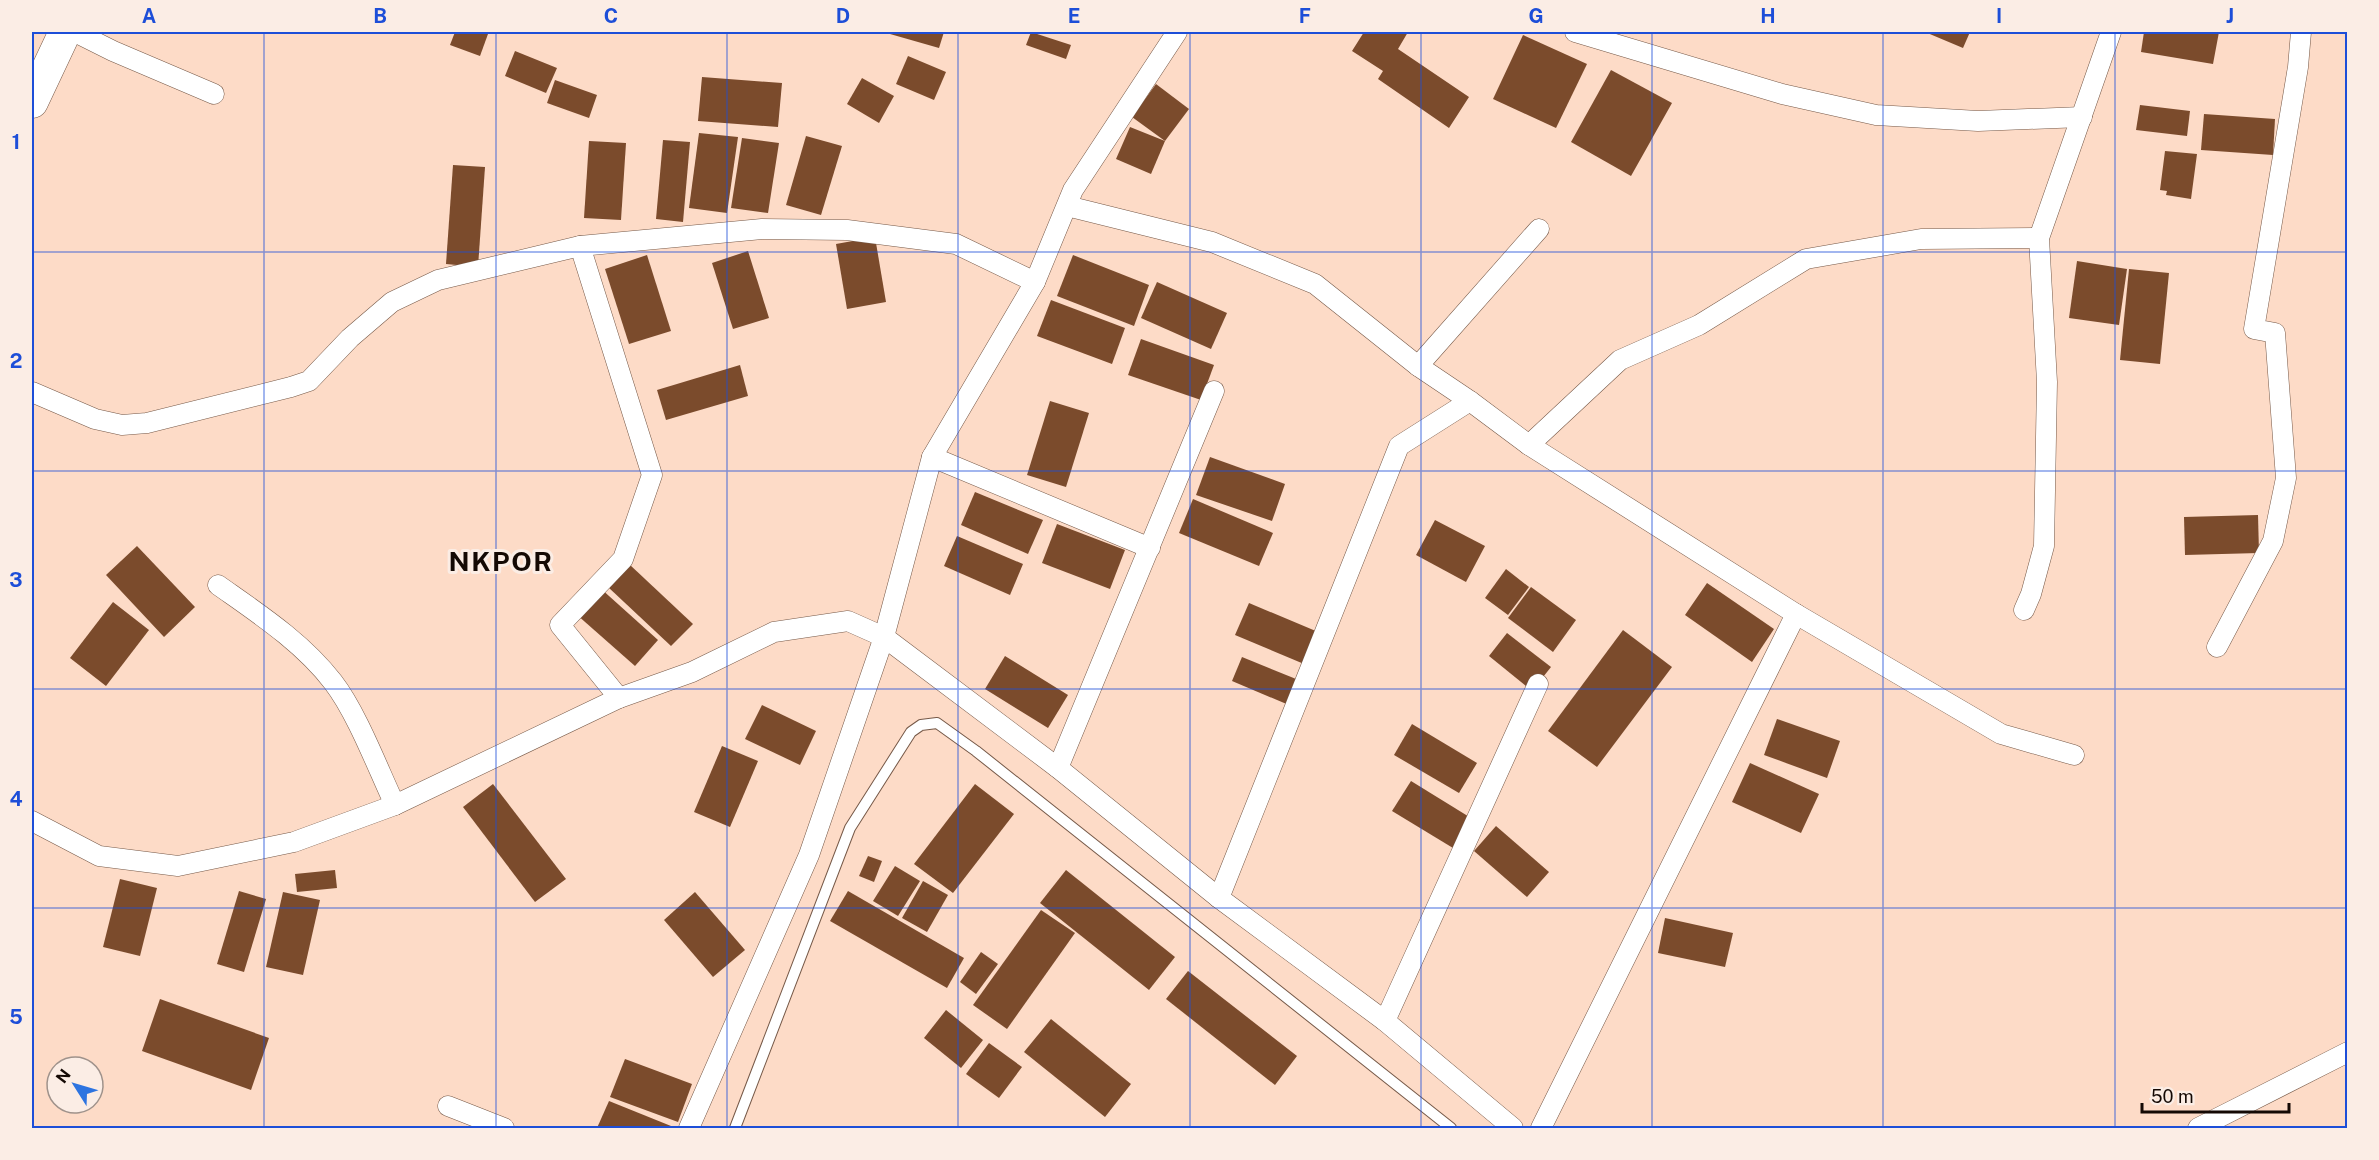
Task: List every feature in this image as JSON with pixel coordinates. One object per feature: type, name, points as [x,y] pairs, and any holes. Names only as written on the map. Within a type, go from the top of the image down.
[{"type":"main road","points":[[32,102],[65,32]]},
{"type":"street","points":[[75,32],[113,51],[214,94]]},
{"type":"street","points":[[689,1128],[809,855],[885,637],[932,458],[1035,282],[1073,190],[1176,32]]},
{"type":"street","points":[[1575,32],[1782,94],[1876,115],[1978,121],[2082,117]]},
{"type":"street","points":[[2024,610],[2031,594],[2044,546],[2047,382],[2039,238],[2111,32]]},
{"type":"street","points":[[2217,647],[2273,541],[2286,478],[2275,333],[2254,329],[2298,67],[2301,32]]},
{"type":"street","points":[[1067,206],[1212,242],[1315,284],[1418,366],[1529,445],[1796,614],[2001,734],[2074,755]]},
{"type":"street","points":[[32,392],[95,419],[122,425],[147,423],[291,387],[309,381],[350,338],[392,302],[438,280],[580,246],[762,229],[847,230],[956,244],[1035,282]]},
{"type":"street","points":[[1418,366],[1539,229]]},
{"type":"street","points":[[1529,445],[1620,360],[1699,325],[1806,259],[1922,238],[2039,238]]},
{"type":"street","points":[[580,246],[652,475],[623,559],[560,625],[619,698]]},
{"type":"street","points":[[1058,768],[1214,392]]},
{"type":"street","points":[[1220,898],[1399,446],[1470,401]]},
{"type":"street","points":[[932,458],[1150,548]]},
{"type":"street","points":[[218,585],[285,633],[334,683],[356,721],[395,805]]},
{"type":"street","points":[[1541,1128],[1796,614]]},
{"type":"street","points":[[32,821],[99,856],[178,866],[294,842],[395,805],[619,698],[692,672],[774,632],[848,621],[885,637],[1058,768],[1220,898],[1385,1021],[1514,1128]]},
{"type":"street","points":[[1385,1021],[1538,684]]},
{"type":"street","points":[[2198,1128],[2348,1052]]},
{"type":"street","points":[[448,1106],[504,1128]]},
{"type":"lane","points":[[735,1128],[850,828],[911,732],[921,725],[937,723],[976,751],[1451,1128]]},
{"type":"building","points":[[455,32],[488,34],[480,56],[450,45]]},
{"type":"building","points":[[883,32],[944,32],[939,48]]},
{"type":"building","points":[[1031,32],[1071,45],[1066,59],[1026,45]]},
{"type":"building","points":[[1364,32],[1408,32],[1398,49],[1469,97],[1449,128],[1378,79],[1383,71],[1352,51]]},
{"type":"building","points":[[1925,32],[1970,32],[1963,48]]},
{"type":"building","points":[[2144,32],[2219,32],[2213,64],[2141,52]]},
{"type":"building","points":[[1523,35],[1587,64],[1556,128],[1493,99]]},
{"type":"building","points":[[515,51],[557,68],[546,93],[505,76]]},
{"type":"building","points":[[908,56],[946,72],[934,100],[896,84]]},
{"type":"building","points":[[1611,70],[1672,103],[1631,176],[1571,142]]},
{"type":"building","points":[[702,77],[782,83],[778,127],[698,121]]},
{"type":"building","points":[[862,78],[894,96],[879,123],[847,104]]},
{"type":"building","points":[[555,80],[597,95],[589,118],[547,103]]},
{"type":"building","points":[[1156,84],[1189,109],[1165,141],[1132,117]]},
{"type":"building","points":[[2140,105],[2190,111],[2187,136],[2136,130]]},
{"type":"building","points":[[2204,114],[2275,119],[2273,155],[2201,150]]},
{"type":"building","points":[[1130,127],[1165,141],[1151,174],[1116,159]]},
{"type":"building","points":[[699,133],[738,137],[727,213],[689,208]]},
{"type":"building","points":[[806,136],[842,146],[821,215],[786,205]]},
{"type":"building","points":[[742,138],[779,143],[768,213],[731,208]]},
{"type":"building","points":[[663,140],[690,142],[683,222],[656,219]]},
{"type":"building","points":[[589,141],[626,143],[621,220],[584,218]]},
{"type":"building","points":[[2165,151],[2197,154],[2191,199],[2166,195],[2167,191],[2160,190]]},
{"type":"building","points":[[453,165],[485,167],[478,267],[446,264]]},
{"type":"building","points":[[875,237],[886,302],[847,309],[836,244]]},
{"type":"building","points":[[748,251],[769,318],[733,329],[712,263]]},
{"type":"building","points":[[647,255],[671,331],[629,344],[605,269]]},
{"type":"building","points":[[1073,255],[1149,285],[1134,326],[1057,296]]},
{"type":"building","points":[[2077,261],[2127,269],[2119,325],[2069,318]]},
{"type":"building","points":[[2129,269],[2169,273],[2160,364],[2120,360]]},
{"type":"building","points":[[1157,282],[1227,313],[1211,349],[1141,318]]},
{"type":"building","points":[[1051,300],[1125,328],[1112,364],[1037,336]]},
{"type":"building","points":[[1141,339],[1214,365],[1201,400],[1128,375]]},
{"type":"building","points":[[740,365],[748,396],[666,420],[657,390]]},
{"type":"building","points":[[1050,401],[1089,413],[1066,487],[1027,475]]},
{"type":"building","points":[[1210,457],[1285,484],[1272,521],[1196,495]]},
{"type":"building","points":[[975,492],[1043,520],[1028,554],[961,525]]},
{"type":"building","points":[[1193,499],[1273,533],[1259,566],[1179,533]]},
{"type":"building","points":[[2258,515],[2259,553],[2185,555],[2184,517]]},
{"type":"building","points":[[1435,520],[1485,546],[1466,582],[1416,555]]},
{"type":"building","points":[[1057,524],[1125,550],[1110,589],[1042,563]]},
{"type":"building","points":[[957,536],[1023,564],[1010,595],[944,566]]},
{"type":"building","points":[[137,546],[195,607],[164,637],[106,575]]},
{"type":"building","points":[[629,564],[693,624],[671,646],[608,587]]},
{"type":"building","points":[[1506,569],[1529,587],[1508,615],[1485,598]]},
{"type":"building","points":[[1707,583],[1774,629],[1752,662],[1685,615]]},
{"type":"building","points":[[599,587],[658,640],[635,666],[576,614]]},
{"type":"building","points":[[1531,587],[1576,620],[1553,652],[1508,618]]},
{"type":"building","points":[[113,602],[149,630],[106,686],[70,658]]},
{"type":"building","points":[[1249,603],[1330,637],[1316,669],[1235,635]]},
{"type":"building","points":[[1623,630],[1672,667],[1597,767],[1548,731]]},
{"type":"building","points":[[1507,633],[1551,667],[1532,691],[1489,656]]},
{"type":"building","points":[[1005,656],[1068,695],[1048,728],[985,689]]},
{"type":"building","points":[[1242,657],[1306,683],[1296,708],[1232,681]]},
{"type":"building","points":[[762,705],[816,731],[800,765],[745,739]]},
{"type":"building","points":[[1777,719],[1840,741],[1827,778],[1764,755]]},
{"type":"building","points":[[1412,724],[1477,763],[1459,793],[1394,755]]},
{"type":"building","points":[[722,746],[758,761],[730,827],[694,812]]},
{"type":"building","points":[[1750,763],[1819,794],[1801,833],[1732,802]]},
{"type":"building","points":[[1411,781],[1471,818],[1453,848],[1392,811]]},
{"type":"building","points":[[493,784],[566,879],[535,902],[463,807]]},
{"type":"building","points":[[975,784],[1014,814],[953,893],[914,864]]},
{"type":"building","points":[[1496,826],[1549,872],[1527,897],[1474,851]]},
{"type":"building","points":[[868,856],[882,861],[874,882],[859,876]]},
{"type":"building","points":[[895,866],[920,881],[898,916],[873,901]]},
{"type":"building","points":[[335,870],[337,888],[297,892],[295,874]]},
{"type":"building","points":[[1066,870],[1175,957],[1149,990],[1040,903]]},
{"type":"building","points":[[120,879],[157,888],[140,956],[103,947]]},
{"type":"building","points":[[923,881],[948,895],[927,932],[902,918]]},
{"type":"building","points":[[239,891],[266,899],[244,972],[217,964]]},
{"type":"building","points":[[848,891],[964,958],[947,988],[830,921]]},
{"type":"building","points":[[283,892],[320,900],[303,975],[266,967]]},
{"type":"building","points":[[695,892],[745,950],[713,977],[664,920]]},
{"type":"building","points":[[1041,910],[1075,933],[1007,1029],[973,1005]]},
{"type":"building","points":[[1665,918],[1733,933],[1725,967],[1658,953]]},
{"type":"building","points":[[981,952],[998,964],[976,994],[960,982]]},
{"type":"building","points":[[1188,971],[1297,1056],[1275,1085],[1166,999]]},
{"type":"building","points":[[160,999],[269,1038],[251,1090],[142,1051]]},
{"type":"building","points":[[946,1010],[983,1040],[961,1068],[924,1038]]},
{"type":"building","points":[[1051,1019],[1131,1084],[1105,1117],[1024,1052]]},
{"type":"building","points":[[989,1043],[1022,1067],[999,1098],[966,1074]]},
{"type":"building","points":[[625,1059],[692,1084],[678,1122],[610,1097]]},
{"type":"building","points":[[609,1101],[671,1126],[670,1128],[597,1128]]},
{"type":"district","name":"NKPOR","points":[[501,561]]}]
